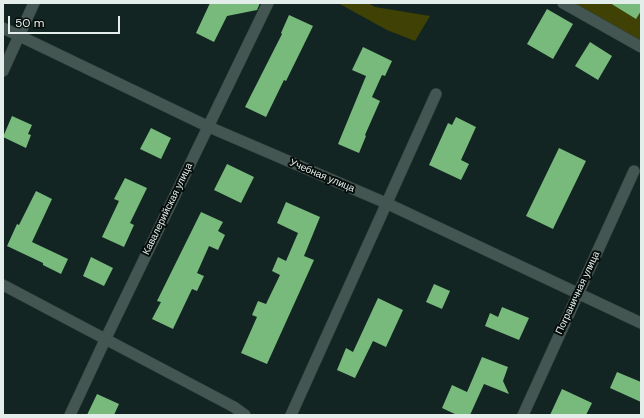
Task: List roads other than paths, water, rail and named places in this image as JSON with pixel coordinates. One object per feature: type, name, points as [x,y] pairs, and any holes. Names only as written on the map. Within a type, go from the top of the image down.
[{"type":"street","points":[[3,71],[34,3]]},
{"type":"street","name":"Кавалерийская улица","points":[[70,415],[268,3]]},
{"type":"street","points":[[563,3],[641,47]]},
{"type":"street","name":"Учебная улица","points":[[3,28],[208,126],[386,203],[641,323]]},
{"type":"street","points":[[291,415],[436,94]]},
{"type":"street","name":"Пограничная улица","points":[[523,415],[634,171]]},
{"type":"street","points":[[3,285],[234,407],[245,415]]}]
